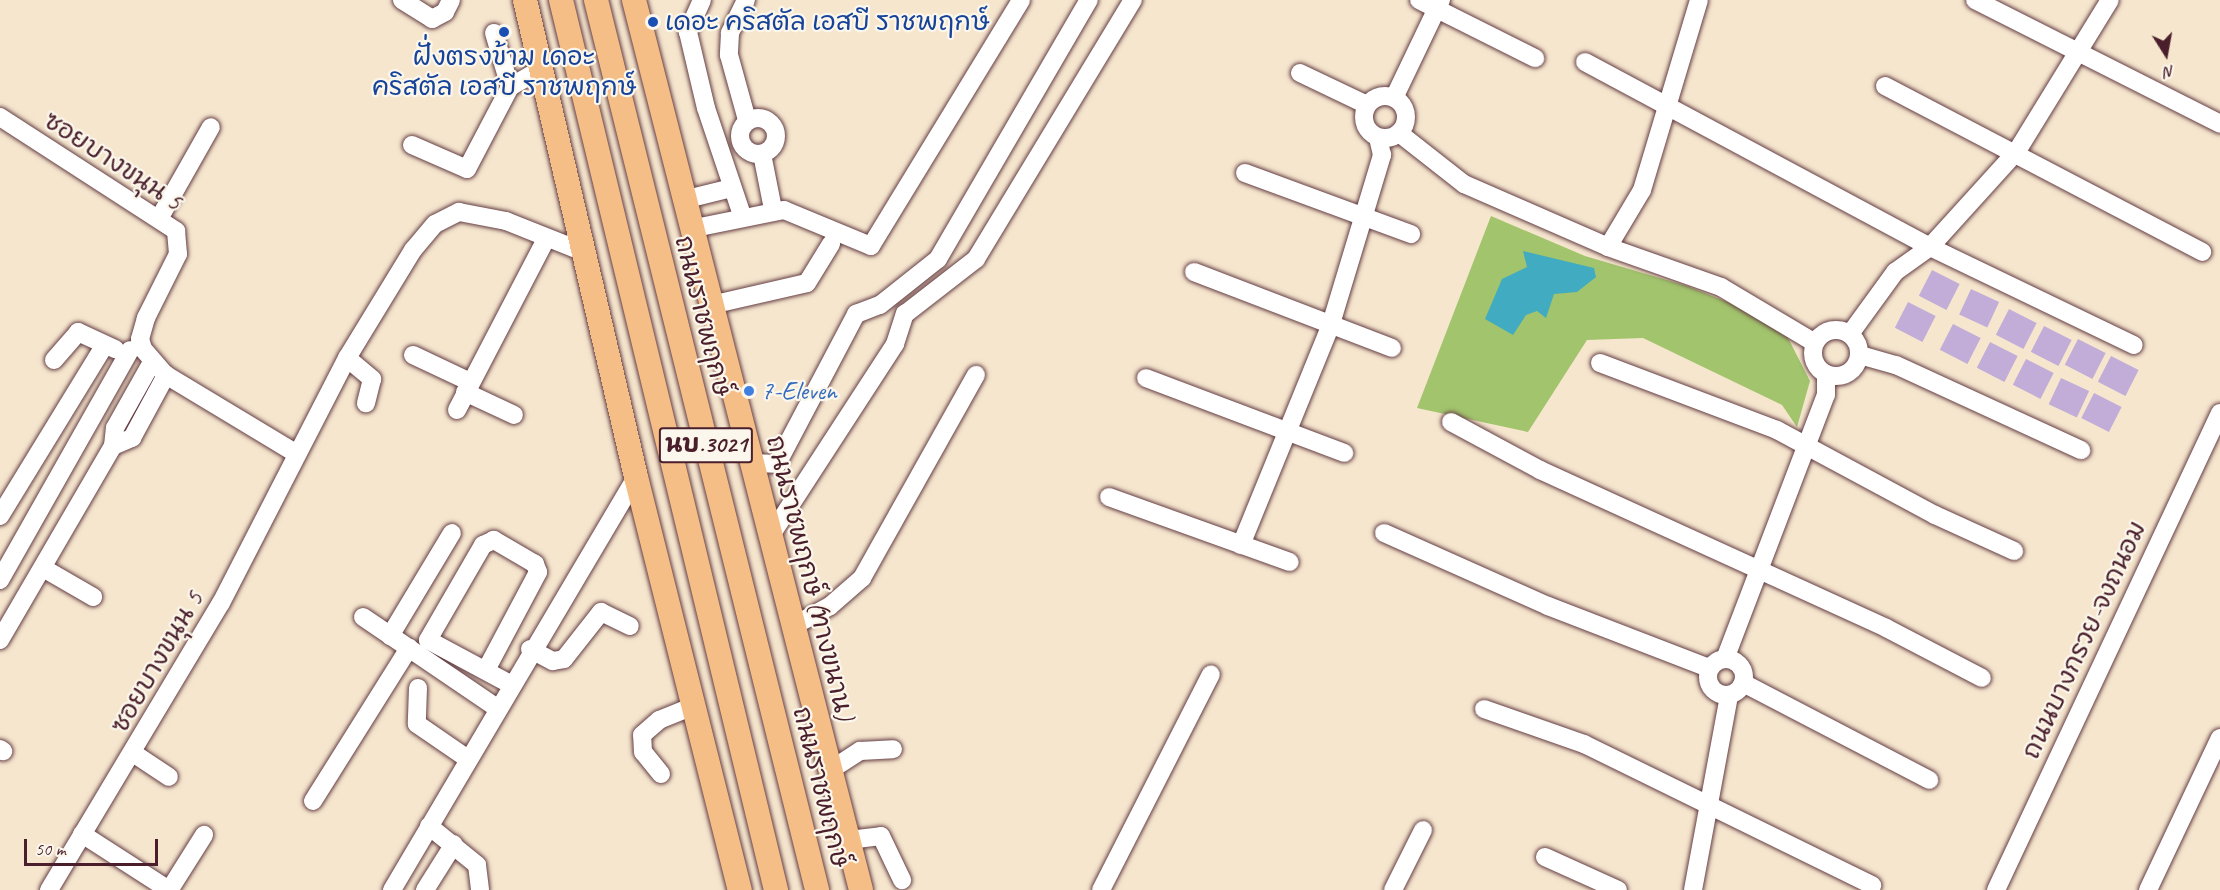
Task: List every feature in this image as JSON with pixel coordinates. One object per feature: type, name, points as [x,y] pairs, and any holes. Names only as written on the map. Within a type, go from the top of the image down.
[{"type":"main road","name":"นบ.3021","points":[[525,0],[586,253],[636,477],[740,890]]},
{"type":"main road","name":"นบ.3021","points":[[561,0],[776,890]]},
{"type":"main road","name":"ถนนราชพฤกษ์","points":[[596,0],[818,890]]},
{"type":"main road","name":"ถนนราชพฤกษ์ (ทางขนาน)","points":[[634,0],[690,229],[861,890]]},
{"type":"main road","points":[[838,806],[846,890]]},
{"type":"street","points":[[402,0],[432,19],[446,12],[451,0]]},
{"type":"street","points":[[702,0],[688,32],[732,188],[742,215]]},
{"type":"street","points":[[746,0],[730,33],[729,55],[747,120],[740,132],[742,146],[762,154]]},
{"type":"street","points":[[690,229],[773,209],[794,211],[861,246],[871,246],[1021,0]]},
{"type":"street","points":[[752,464],[777,464],[856,314],[880,306],[938,259],[1089,0]]},
{"type":"street","points":[[771,535],[895,344],[905,314],[976,259],[1133,0]]},
{"type":"street","points":[[1419,0],[1439,5],[1535,58]]},
{"type":"street","points":[[1608,247],[1642,190],[1664,103],[1700,0]]},
{"type":"street","points":[[1975,0],[2220,124]]},
{"type":"street","points":[[1850,334],[1895,272],[1930,248],[2017,151],[2082,53],[2110,0]]},
{"type":"street","points":[[1394,98],[1439,5]]},
{"type":"street","points":[[494,33],[510,87]]},
{"type":"street","points":[[1585,62],[1930,248],[2134,345]]},
{"type":"street","points":[[412,145],[467,169],[510,87],[542,69]]},
{"type":"street","points":[[1300,73],[1367,105]]},
{"type":"street","points":[[1885,86],[2017,151],[2202,252]]},
{"type":"street","points":[[1241,546],[1285,430],[1330,324],[1382,155],[1378,137],[1364,123],[1367,105],[1376,98],[1394,98]]},
{"type":"street","points":[[1394,98],[1406,114],[1399,133]]},
{"type":"street","name":"ซอยบางขนุน 5","points":[[0,117],[160,217],[176,231],[178,254],[146,318],[140,339],[142,354]]},
{"type":"street","points":[[747,120],[768,120],[776,132],[774,146],[762,154]]},
{"type":"street","points":[[160,217],[211,127]]},
{"type":"street","points":[[1378,137],[1399,133],[1464,184],[1608,247],[1721,286],[1815,343]]},
{"type":"street","points":[[762,154],[773,209]]},
{"type":"street","points":[[1245,173],[1412,234]]},
{"type":"street","points":[[683,200],[732,188]]},
{"type":"street","name":"ซอยบางขนุน 5","points":[[49,890],[221,603],[347,357],[413,250],[443,218],[480,213],[586,253]]},
{"type":"street","points":[[457,410],[546,239]]},
{"type":"street","points":[[711,305],[807,283],[831,244]]},
{"type":"street","points":[[1194,272],[1392,348]]},
{"type":"street","points":[[1709,668],[1725,659],[1757,570],[1826,395],[1826,374],[1813,357],[1815,343],[1834,330],[1850,334]]},
{"type":"street","points":[[54,360],[78,332],[104,346],[142,354],[166,375],[297,454]]},
{"type":"street","points":[[1850,334],[1860,355],[1896,365],[2081,450]]},
{"type":"street","points":[[0,516],[104,346]]},
{"type":"street","points":[[0,640],[113,446],[114,428],[142,354]]},
{"type":"street","points":[[0,580],[142,354]]},
{"type":"street","points":[[413,355],[514,415]]},
{"type":"street","points":[[1826,374],[1848,374],[1860,355]]},
{"type":"street","points":[[347,357],[372,379],[366,403]]},
{"type":"street","points":[[1600,363],[1807,444],[1935,515],[2014,551]]},
{"type":"street","points":[[113,446],[132,438],[166,375]]},
{"type":"street","points":[[793,626],[830,606],[862,578],[976,375]]},
{"type":"street","points":[[1146,378],[1344,453]]},
{"type":"street","name":"ถนนบางกรวย-จงถนอม","points":[[1996,890],[2220,413]]},
{"type":"street","points":[[1451,422],[1550,475],[1757,570],[1982,678]]},
{"type":"street","points":[[392,890],[530,650],[636,477]]},
{"type":"street","points":[[1109,497],[1290,562]]},
{"type":"street","points":[[1384,533],[1548,606],[1709,668]]},
{"type":"street","points":[[390,636],[452,534]]},
{"type":"street","points":[[486,670],[538,572],[535,564],[494,540],[483,545],[428,640],[510,684]]},
{"type":"street","points":[[43,568],[93,597]]},
{"type":"street","points":[[530,650],[553,662],[564,659],[601,612],[630,626]]},
{"type":"street","points":[[363,617],[497,708]]},
{"type":"street","points":[[313,801],[409,648]]},
{"type":"street","points":[[1693,890],[1742,668],[1725,659]]},
{"type":"street","points":[[1709,668],[1712,686],[1736,689],[1929,780]]},
{"type":"street","points":[[1101,890],[1211,674]]},
{"type":"street","points":[[418,688],[417,724],[468,759]]},
{"type":"street","points":[[661,774],[643,752],[642,735],[659,720],[694,706]]},
{"type":"street","points":[[1485,709],[1584,744],[1872,885]]},
{"type":"street","points":[[2148,890],[2220,738]]},
{"type":"street","points":[[829,771],[860,751],[892,749]]},
{"type":"street","points":[[132,753],[169,777]]},
{"type":"street","points":[[429,826],[477,865],[480,890]]},
{"type":"street","points":[[1393,890],[1423,830]]},
{"type":"street","points":[[82,834],[170,889],[204,835]]},
{"type":"street","points":[[849,840],[881,836],[902,880]]},
{"type":"street","points":[[425,890],[454,844]]},
{"type":"street","points":[[1545,857],[1618,890]]},
{"type":"green space","points":[[1491,216],[1585,256],[1687,286],[1755,313],[1785,332],[1810,381],[1797,427],[1782,405],[1643,338],[1587,340],[1528,432],[1417,408]]},
{"type":"water","points":[[1523,251],[1594,268],[1596,277],[1577,292],[1554,294],[1546,318],[1537,311],[1526,315],[1513,335],[1485,319],[1502,279],[1527,267]]},
{"type":"building","points":[[1932,270],[1960,284],[1946,310],[1919,296]]},
{"type":"building","points":[[1971,289],[1999,302],[1987,327],[1959,314]]},
{"type":"building","points":[[1908,302],[1936,316],[1922,342],[1895,328]]},
{"type":"building","points":[[2009,309],[2037,323],[2023,349],[1996,335]]},
{"type":"building","points":[[1953,324],[1981,338],[1967,364],[1940,350]]},
{"type":"building","points":[[2044,326],[2072,340],[2058,366],[2031,352]]},
{"type":"building","points":[[2078,339],[2106,353],[2092,379],[2065,365]]},
{"type":"building","points":[[1990,342],[2018,356],[2004,382],[1977,368]]},
{"type":"building","points":[[2111,356],[2139,370],[2125,396],[2098,382]]},
{"type":"building","points":[[2026,359],[2054,373],[2040,399],[2013,385]]},
{"type":"building","points":[[2061,378],[2089,391],[2077,417],[2049,404]]},
{"type":"building","points":[[2094,393],[2122,407],[2109,432],[2081,418]]},
{"type":"place","name":"เดอะ คริสตัล เอสบี ราชพฤกษ์","points":[[653,22]]},
{"type":"place","name":"ฝั่งตรงข้าม เดอะ คริสตัล เอสบี ราชพฤกษ์","points":[[504,32]]},
{"type":"place","name":"7-Eleven","points":[[749,391]]}]
